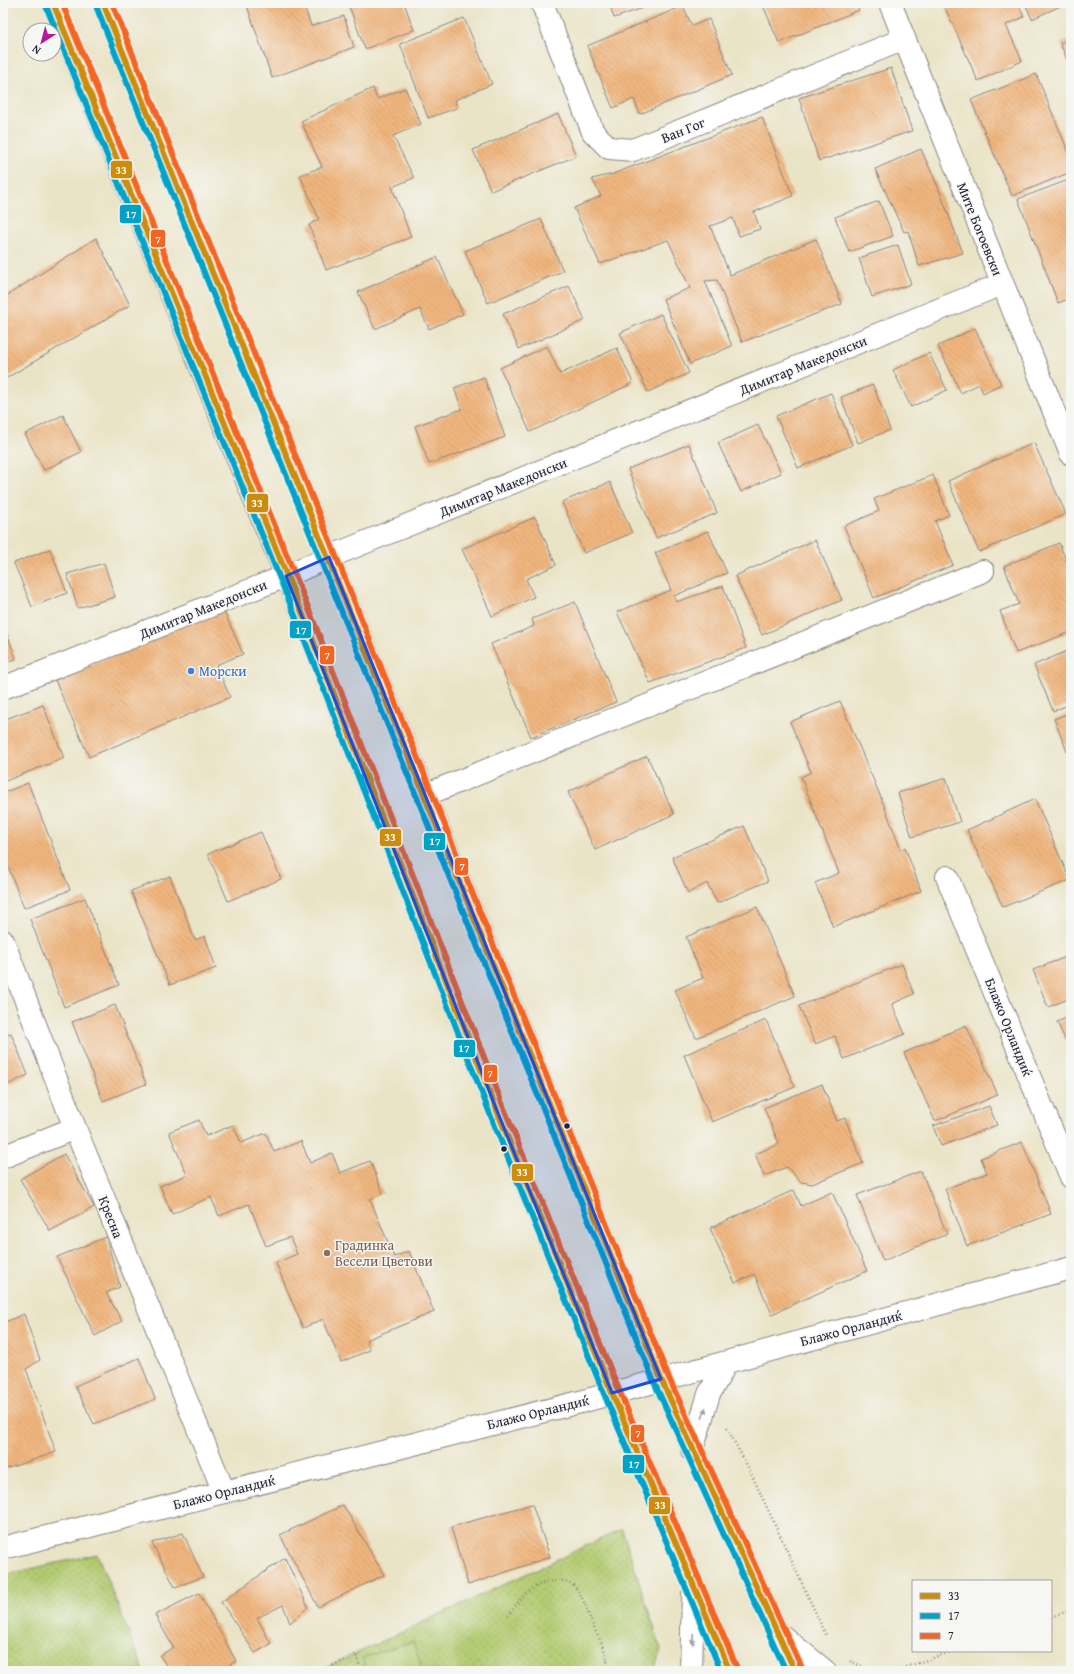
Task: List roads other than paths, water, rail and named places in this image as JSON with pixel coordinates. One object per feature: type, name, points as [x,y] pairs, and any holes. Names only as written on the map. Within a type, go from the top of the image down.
[{"type":"street","points":[[53,3],[286,576],[304,615],[497,1111],[612,1393],[730,1671]]},
{"type":"street","points":[[103,3],[426,795],[661,1380],[795,1671]]},
{"type":"street","name":"Ван Гог","points":[[542,3],[593,132],[609,148],[633,150],[904,39]]},
{"type":"street","name":"Мите Богоевски","points":[[890,3],[1071,454]]},
{"type":"street","name":"Димитар Македонски","points":[[3,688],[242,592],[286,576],[1002,284]]},
{"type":"street","points":[[426,795],[983,571]]},
{"type":"street","name":"Блажо Орландиќ","points":[[947,877],[1071,1177]]},
{"type":"street","name":"Кресна","points":[[3,940],[74,1128],[224,1492]]},
{"type":"street","points":[[3,1157],[74,1128]]},
{"type":"street","name":"Блажо Орландиќ","points":[[3,1548],[612,1393],[1071,1268]]},
{"type":"street","points":[[692,1450],[709,1394],[727,1362]]},
{"type":"street","points":[[691,1671],[693,1586]]},
{"type":"street","points":[[778,1632],[825,1671]]},
{"type":"place","name":"Морски","points":[[191,671]]},
{"type":"place","name":"Градинка Весели Цветови","points":[[327,1253]]}]
